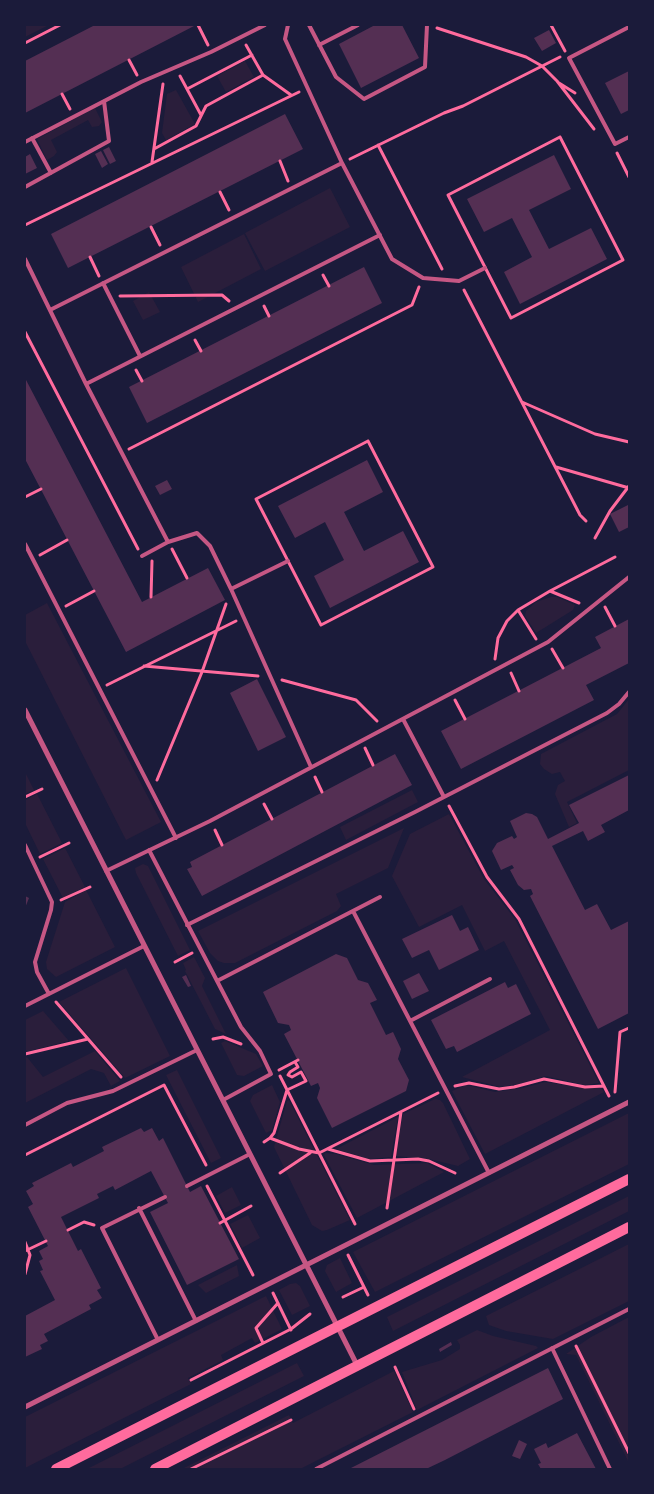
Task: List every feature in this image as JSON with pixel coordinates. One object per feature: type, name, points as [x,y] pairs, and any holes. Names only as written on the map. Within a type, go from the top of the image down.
[{"type":"main road","points":[[56,1469],[629,1179]]},
{"type":"main road","points":[[155,1469],[629,1227]]},
{"type":"street","points":[[25,710],[357,1365]]},
{"type":"street","points":[[25,1407],[629,1102]]},
{"type":"lane","points":[[25,142],[141,82],[211,52],[265,25]]},
{"type":"lane","points":[[288,25],[285,39],[342,162],[392,259],[423,278],[459,281],[485,268]]},
{"type":"lane","points":[[309,25],[336,77],[364,99],[425,68],[427,25]]},
{"type":"lane","points":[[319,45],[358,25]]},
{"type":"lane","points":[[629,27],[569,58],[615,144],[629,137]]},
{"type":"lane","points":[[25,187],[109,141],[104,101]]},
{"type":"lane","points":[[32,138],[51,173]]},
{"type":"lane","points":[[50,310],[342,162]]},
{"type":"lane","points":[[86,384],[380,235]]},
{"type":"lane","points":[[25,259],[86,384],[168,542]]},
{"type":"lane","points":[[103,283],[140,356]]},
{"type":"lane","points":[[142,556],[168,542],[197,533],[210,546],[311,767]]},
{"type":"lane","points":[[25,544],[176,838]]},
{"type":"lane","points":[[231,589],[288,561]]},
{"type":"lane","points":[[106,870],[210,821],[541,646],[629,578]]},
{"type":"lane","points":[[187,925],[444,797],[607,713],[619,704],[629,692]]},
{"type":"lane","points":[[404,719],[444,797]]},
{"type":"lane","points":[[25,845],[52,902],[36,962],[37,972],[49,994]]},
{"type":"lane","points":[[149,850],[241,1028],[260,1051],[272,1074],[222,1100]]},
{"type":"lane","points":[[217,981],[380,897]]},
{"type":"lane","points":[[353,911],[489,1172]]},
{"type":"lane","points":[[25,1006],[144,946]]},
{"type":"lane","points":[[410,1021],[490,980]]},
{"type":"lane","points":[[25,1125],[67,1104],[113,1092],[197,1050]]},
{"type":"lane","points":[[187,1186],[250,1154]]},
{"type":"lane","points":[[158,1340],[102,1228],[139,1208],[165,1197]]},
{"type":"lane","points":[[139,1208],[196,1321]]},
{"type":"lane","points":[[316,1469],[629,1309]]},
{"type":"lane","points":[[552,1348],[610,1469]]},
{"type":"path","points":[[25,43],[60,25]]},
{"type":"path","points":[[198,25],[211,52]]},
{"type":"path","points":[[427,25],[526,57],[542,66],[557,81],[600,136]]},
{"type":"path","points":[[342,162],[444,113],[463,106],[567,54],[551,25]]},
{"type":"path","points":[[242,36],[263,75],[292,95]]},
{"type":"path","points":[[187,89],[252,55]]},
{"type":"path","points":[[129,60],[141,82]]},
{"type":"path","points":[[175,67],[201,115]]},
{"type":"path","points":[[152,163],[164,72]]},
{"type":"path","points":[[154,149],[196,126],[206,106],[263,75]]},
{"type":"path","points":[[25,225],[308,87]]},
{"type":"path","points":[[62,94],[74,116]]},
{"type":"path","points":[[560,137],[623,260],[511,318],[485,268],[448,195],[560,137]]},
{"type":"path","points":[[378,145],[447,280]]},
{"type":"path","points":[[616,146],[618,157]]},
{"type":"path","points":[[612,150],[629,177]]},
{"type":"path","points":[[280,161],[291,188]]},
{"type":"path","points":[[220,192],[233,218]]},
{"type":"path","points":[[150,227],[164,253]]},
{"type":"path","points":[[90,258],[103,283]]},
{"type":"path","points":[[122,453],[412,305],[423,278]]},
{"type":"path","points":[[463,288],[580,515],[586,521]]},
{"type":"path","points":[[109,296],[222,296],[238,307]]},
{"type":"path","points":[[25,332],[142,556]]},
{"type":"path","points":[[521,401],[595,434],[629,442]]},
{"type":"path","points":[[368,441],[433,567],[321,625],[288,561],[256,499],[368,441]]},
{"type":"path","points":[[556,467],[629,487],[610,511],[596,538]]},
{"type":"path","points":[[25,497],[40,488]]},
{"type":"path","points":[[32,558],[68,540]]},
{"type":"path","points":[[168,542],[187,578]]},
{"type":"path","points":[[151,597],[153,550]]},
{"type":"path","points":[[493,671],[498,638],[507,621],[518,610],[615,557]]},
{"type":"path","points":[[152,792],[218,630],[231,589]]},
{"type":"path","points":[[59,610],[94,591]]},
{"type":"path","points":[[550,591],[590,608]]},
{"type":"path","points":[[601,600],[615,626]]},
{"type":"path","points":[[518,610],[541,646]]},
{"type":"path","points":[[100,689],[244,617]]},
{"type":"path","points":[[548,642],[563,668]]},
{"type":"path","points":[[506,664],[519,691]]},
{"type":"path","points":[[452,693],[465,718]]},
{"type":"path","points":[[362,741],[373,765]]},
{"type":"path","points":[[311,767],[322,792]]},
{"type":"path","points":[[25,797],[42,789]]},
{"type":"path","points":[[260,794],[272,819]]},
{"type":"path","points":[[444,797],[486,877],[519,919],[609,1096]]},
{"type":"path","points":[[210,821],[222,845]]},
{"type":"path","points":[[40,858],[68,843]]},
{"type":"path","points":[[52,902],[64,900],[90,887]]},
{"type":"path","points":[[174,962],[200,949]]},
{"type":"path","points":[[49,994],[128,1085]]},
{"type":"path","points":[[615,1092],[620,1032],[629,1028]]},
{"type":"path","points":[[25,1054],[88,1039]]},
{"type":"path","points":[[264,1142],[274,1133],[287,1090],[306,1081],[301,1072],[289,1076],[290,1072],[298,1067],[297,1061],[288,1065]]},
{"type":"path","points":[[273,1063],[356,1224]]},
{"type":"path","points":[[270,1138],[319,1153],[459,1084],[468,1083],[499,1089],[544,1079],[585,1087],[604,1086]]},
{"type":"path","points":[[25,1155],[164,1085],[210,1174]]},
{"type":"path","points":[[386,1208],[401,1112]]},
{"type":"path","points":[[328,1148],[370,1161],[429,1161],[455,1173]]},
{"type":"path","points":[[280,1173],[311,1152]]},
{"type":"path","points":[[203,1178],[253,1275]]},
{"type":"path","points":[[220,1222],[251,1206]]},
{"type":"path","points":[[68,1230],[84,1222],[102,1228]]},
{"type":"path","points":[[27,1251],[46,1241]]},
{"type":"path","points":[[25,1242],[30,1255],[25,1274]]},
{"type":"path","points":[[348,1255],[368,1295]]},
{"type":"path","points":[[344,1297],[364,1287]]},
{"type":"path","points":[[273,1293],[293,1334]]},
{"type":"path","points":[[263,1343],[256,1328],[278,1303]]},
{"type":"path","points":[[191,1380],[291,1329],[310,1314]]},
{"type":"path","points":[[572,1338],[629,1453]]},
{"type":"path","points":[[395,1367],[418,1417]]},
{"type":"path","points":[[191,1469],[291,1420]]},
{"type":"shaded area","points":[[25,25],[49,25],[25,37]]},
{"type":"shaded area","points":[[245,61],[254,77],[226,92],[217,76]]},
{"type":"shaded area","points":[[176,90],[195,124],[166,140],[162,133],[167,94]]},
{"type":"shaded area","points":[[95,108],[102,122],[99,126],[92,127],[88,120],[51,140],[57,152],[47,160],[37,139]]},
{"type":"shaded area","points":[[330,188],[350,227],[265,271],[245,233]]},
{"type":"shaded area","points":[[244,234],[261,269],[198,302],[181,267]]},
{"type":"shaded area","points":[[149,292],[160,312],[143,320],[133,301]]},
{"type":"shaded area","points":[[557,597],[575,605],[573,610],[536,633],[525,616],[526,611],[536,602]]},
{"type":"shaded area","points":[[47,603],[161,822],[126,840],[25,641],[25,615]]},
{"type":"shaded area","points":[[629,699],[629,770],[567,802],[577,823],[569,827],[555,794],[558,785],[565,781],[560,772],[552,774],[544,769],[540,764],[541,754],[617,714]]},
{"type":"shaded area","points":[[25,772],[34,790],[25,794]]},
{"type":"shaded area","points":[[412,790],[418,802],[346,840],[340,827]]},
{"type":"shaded area","points":[[37,794],[62,843],[40,854],[25,823],[25,800]]},
{"type":"shaded area","points":[[449,814],[484,879],[515,919],[599,1083],[585,1085],[545,1076],[524,1083],[500,1087],[462,1077],[550,1030],[504,941],[485,951],[462,905],[419,927],[392,876],[410,834]]},
{"type":"shaded area","points":[[404,828],[388,868],[336,894],[341,906],[337,911],[235,963],[218,961],[210,953],[198,931]]},
{"type":"shaded area","points":[[65,848],[85,887],[63,898],[43,859]]},
{"type":"shaded area","points":[[143,864],[148,866],[190,950],[178,956],[136,873],[135,868]]},
{"type":"shaded area","points":[[86,890],[115,947],[56,977],[47,969],[46,962],[65,902]]},
{"type":"shaded area","points":[[194,957],[205,978],[202,986],[226,1034],[215,1029],[185,971],[183,963]]},
{"type":"shaded area","points":[[126,968],[170,1056],[125,1078],[59,1002]]},
{"type":"shaded area","points":[[43,1011],[69,1041],[25,1052],[25,1020]]},
{"type":"shaded area","points":[[225,1041],[256,1054],[263,1066],[244,1076],[237,1075],[221,1043]]},
{"type":"shaded area","points":[[95,1051],[120,1081],[111,1086],[104,1073],[91,1069],[25,1103],[25,1058],[27,1057],[43,1077]]},
{"type":"shaded area","points":[[177,1070],[221,1158],[211,1163],[166,1075]]},
{"type":"shaded area","points":[[545,1082],[585,1088],[601,1088],[604,1092],[485,1154],[452,1091],[466,1085],[495,1092],[523,1088]]},
{"type":"shaded area","points":[[272,1085],[280,1102],[272,1130],[266,1133],[250,1101],[253,1095]]},
{"type":"shaded area","points":[[435,1099],[443,1103],[470,1159],[458,1166],[429,1159],[395,1156],[403,1114]]},
{"type":"shaded area","points":[[289,1100],[350,1220],[327,1230],[322,1231],[312,1225],[274,1147],[287,1101]]},
{"type":"shaded area","points":[[629,1113],[629,1164],[375,1292],[353,1252]]},
{"type":"shaded area","points":[[398,1117],[391,1157],[369,1159],[336,1149]]},
{"type":"shaded area","points":[[325,1153],[336,1154],[374,1165],[427,1163],[444,1172],[357,1218],[324,1155]]},
{"type":"shaded area","points":[[232,1187],[241,1205],[225,1213],[216,1196]]},
{"type":"shaded area","points":[[629,1196],[629,1211],[393,1331],[387,1317]]},
{"type":"shaded area","points":[[248,1215],[260,1238],[242,1248],[230,1224]]},
{"type":"shaded area","points":[[629,1244],[629,1301],[553,1339],[506,1331],[489,1325],[486,1316]]},
{"type":"shaded area","points":[[340,1258],[352,1283],[336,1292],[325,1271],[327,1265]]},
{"type":"shaded area","points":[[237,1265],[239,1276],[206,1293],[198,1285]]},
{"type":"shaded area","points":[[296,1283],[300,1286],[310,1306],[292,1315],[279,1290]]},
{"type":"shaded area","points":[[266,1296],[282,1329],[255,1343],[252,1338],[221,1355],[223,1360],[188,1378],[191,1384],[25,1468],[25,1417]]},
{"type":"shaded area","points":[[629,1317],[629,1463],[576,1355],[566,1354],[591,1337]]},
{"type":"shaded area","points":[[477,1330],[538,1348],[417,1410],[402,1372],[442,1360],[460,1349],[457,1340]]},
{"type":"shaded area","points":[[297,1363],[304,1376],[120,1469],[87,1469]]},
{"type":"shaded area","points":[[394,1371],[413,1412],[300,1469],[182,1469],[289,1415],[293,1423]]},
{"type":"building","points":[[95,25],[196,25],[25,113],[25,61]]},
{"type":"building","points":[[375,25],[402,25],[419,58],[361,88],[339,44]]},
{"type":"building","points":[[549,30],[556,43],[542,51],[534,38]]},
{"type":"building","points":[[629,71],[629,110],[621,114],[605,83]]},
{"type":"building","points":[[285,114],[303,149],[68,268],[51,234]]},
{"type":"building","points":[[109,147],[116,161],[110,164],[103,150]]},
{"type":"building","points":[[101,151],[108,164],[102,168],[95,154]]},
{"type":"building","points":[[30,154],[37,168],[25,174],[25,157]]},
{"type":"building","points":[[554,155],[571,189],[529,210],[549,249],[591,228],[607,259],[520,304],[504,272],[532,257],[512,218],[484,232],[467,199]]},
{"type":"building","points":[[364,267],[382,303],[147,423],[129,387]]},
{"type":"building","points":[[25,378],[142,602],[208,568],[225,600],[126,652],[25,459]]},
{"type":"building","points":[[367,460],[383,492],[344,512],[364,551],[403,531],[419,562],[330,608],[314,576],[344,560],[325,522],[295,538],[278,506]]},
{"type":"building","points":[[167,480],[172,489],[160,495],[155,486]]},
{"type":"building","points":[[628,505],[629,527],[619,532],[610,514]]},
{"type":"building","points":[[629,619],[629,663],[586,685],[594,700],[461,769],[441,731],[601,648],[595,637]]},
{"type":"building","points":[[257,679],[286,737],[258,751],[230,693]]},
{"type":"building","points":[[395,754],[412,785],[202,896],[187,869],[192,867],[190,862]]},
{"type":"building","points":[[629,775],[629,810],[601,825],[605,832],[588,841],[583,831],[552,846],[585,910],[597,904],[611,930],[629,921],[629,1013],[598,1029],[530,896],[533,894],[531,889],[524,890],[518,885],[510,870],[514,868],[512,865],[501,870],[492,851],[497,843],[512,836],[514,839],[517,837],[510,821],[526,813],[537,817],[548,839],[579,823],[569,805]]},
{"type":"building","points":[[25,896],[29,898],[25,908]]},
{"type":"building","points":[[452,915],[460,931],[468,927],[479,950],[439,970],[429,950],[412,958],[402,939]]},
{"type":"building","points":[[336,954],[347,958],[358,980],[368,983],[377,1000],[370,1003],[386,1035],[393,1032],[401,1049],[398,1059],[409,1080],[406,1091],[332,1128],[317,1098],[320,1088],[318,1083],[311,1086],[284,1034],[291,1030],[289,1025],[278,1023],[263,992]]},
{"type":"building","points":[[419,973],[429,991],[412,999],[403,981]]},
{"type":"building","points":[[186,975],[191,986],[188,987],[182,977]]},
{"type":"building","points":[[505,982],[508,988],[516,984],[531,1014],[457,1052],[454,1046],[446,1049],[431,1020]]},
{"type":"building","points":[[141,1128],[144,1132],[152,1128],[159,1141],[163,1138],[190,1192],[201,1186],[239,1259],[187,1285],[150,1212],[168,1203],[151,1171],[115,1190],[113,1186],[97,1194],[99,1198],[61,1217],[78,1251],[81,1249],[101,1288],[97,1290],[102,1298],[89,1305],[91,1309],[44,1334],[48,1341],[40,1345],[42,1349],[25,1357],[25,1316],[55,1300],[40,1271],[43,1270],[39,1261],[43,1259],[39,1251],[48,1246],[28,1207],[33,1204],[26,1191],[34,1186],[32,1183],[71,1163],[73,1167],[104,1151],[102,1147]]},
{"type":"building","points":[[451,1342],[452,1345],[440,1352],[439,1349]]},
{"type":"building","points":[[548,1368],[563,1399],[445,1460],[426,1469],[349,1469]]},
{"type":"building","points":[[577,1433],[596,1469],[541,1469],[538,1464],[541,1463],[534,1449],[546,1443],[548,1448]]},
{"type":"building","points":[[519,1440],[527,1444],[520,1459],[512,1456]]}]
